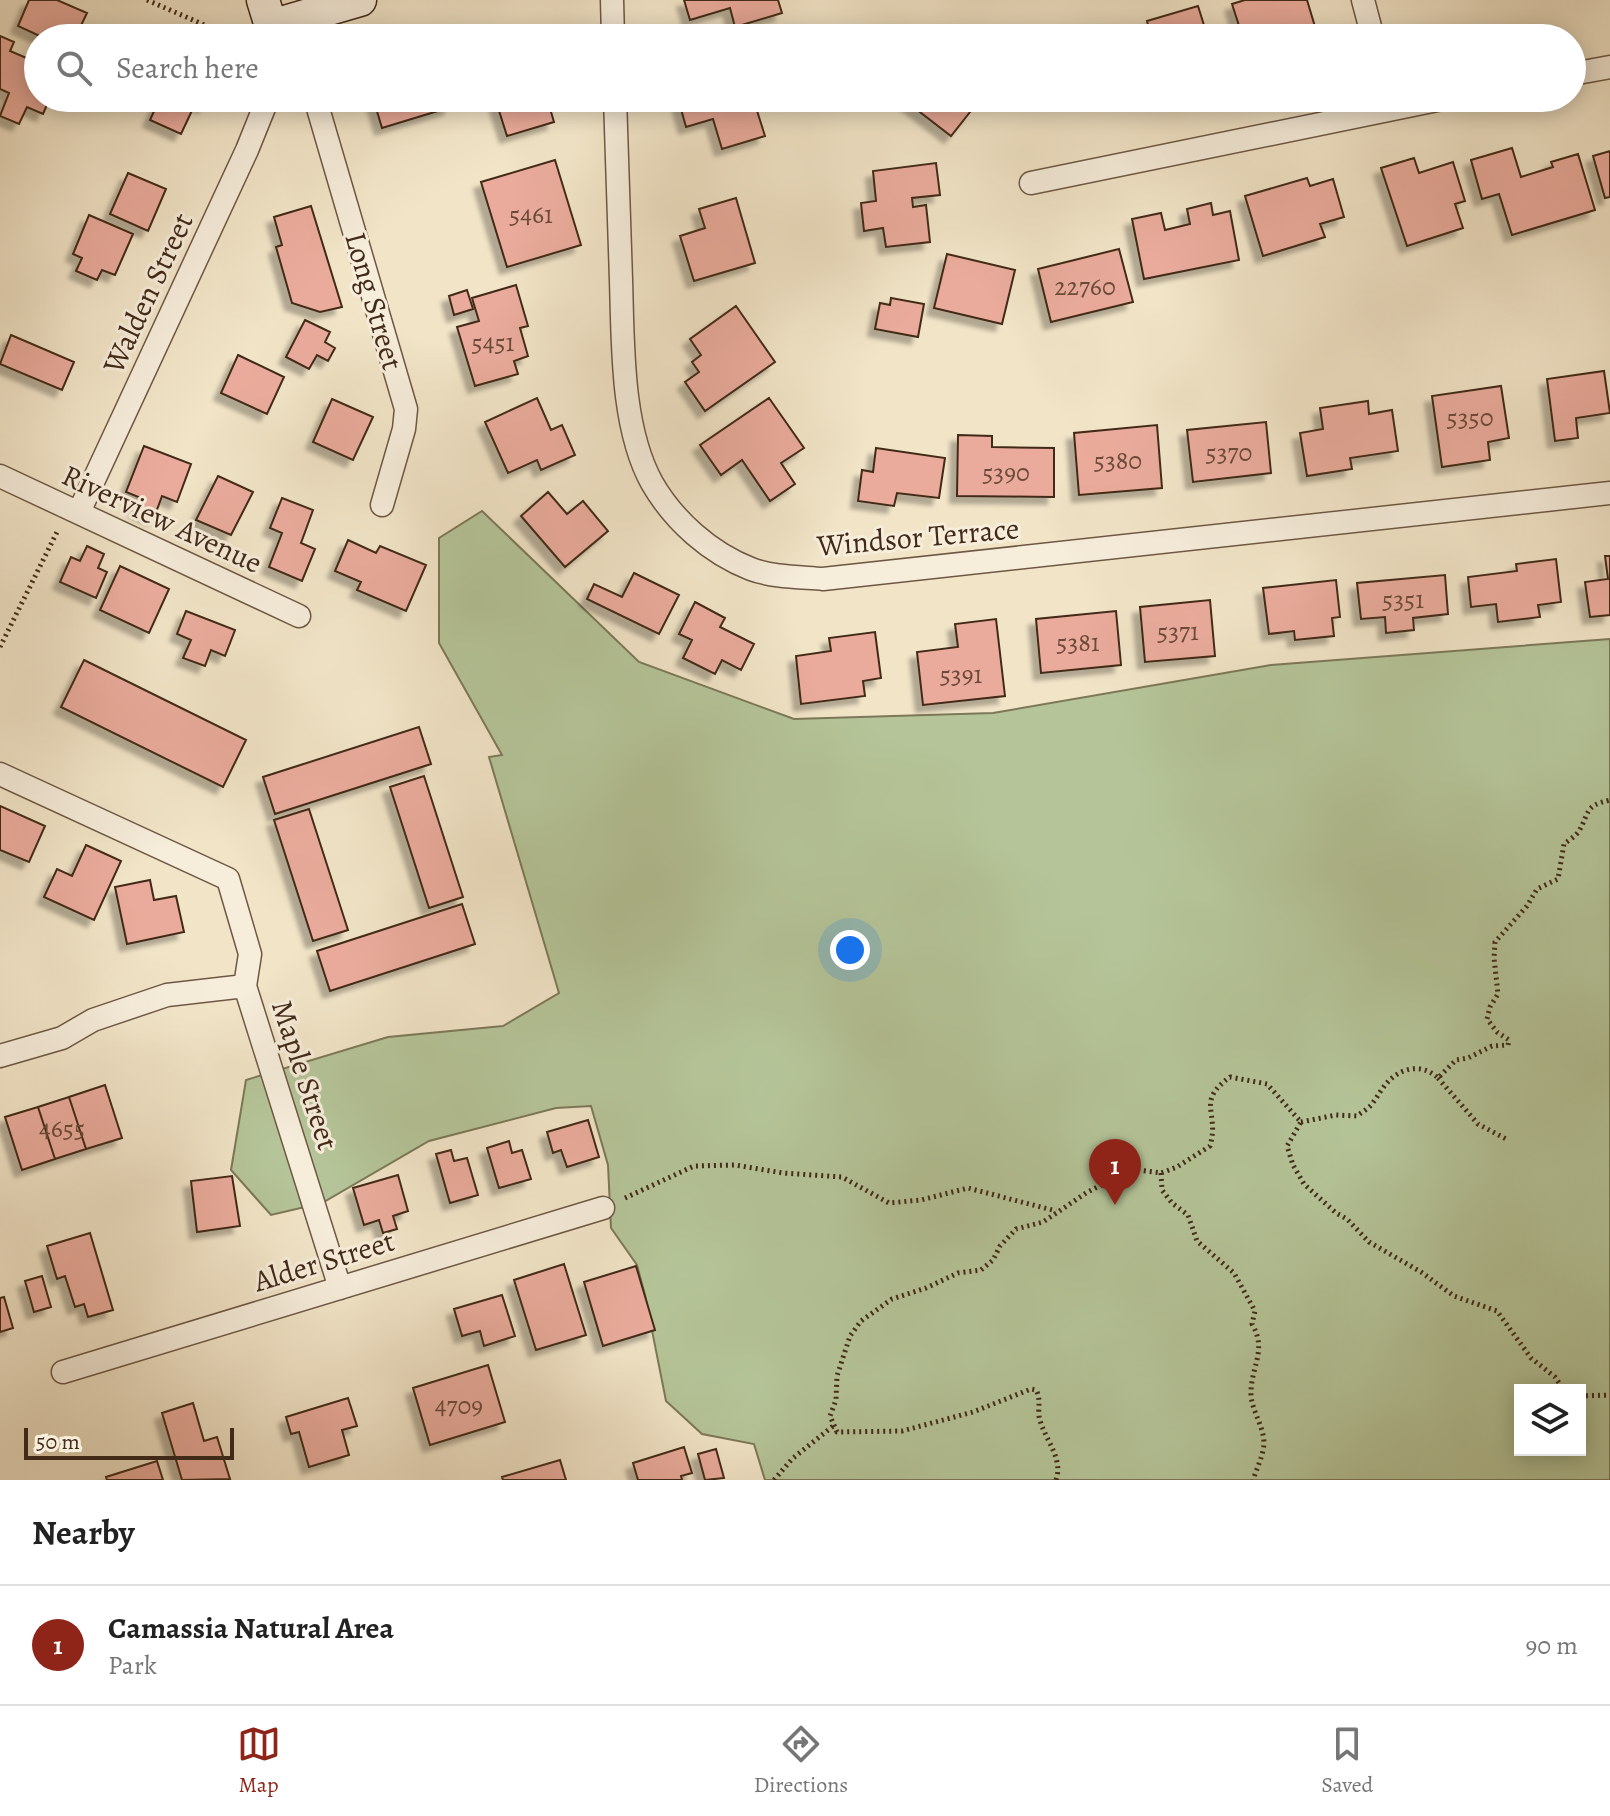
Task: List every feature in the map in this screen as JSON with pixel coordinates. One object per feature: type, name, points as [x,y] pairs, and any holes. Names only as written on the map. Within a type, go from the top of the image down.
[{"type":"street","points":[[276,24],[360,0]]},
{"type":"street","points":[[612,0],[613,24]]},
{"type":"street","points":[[1363,0],[1369,24]]},
{"type":"street","points":[[1586,71],[1610,67]]},
{"type":"street","name":"Walden Street","points":[[71,516],[263,112]]},
{"type":"street","name":"Long Street","points":[[319,112],[406,409],[404,429],[382,505]]},
{"type":"street","name":"Windsor Terrace","points":[[616,112],[625,370],[642,458],[651,481],[666,503],[701,541],[754,570],[823,579],[1610,493]]},
{"type":"street","points":[[1031,183],[1349,112]]},
{"type":"street","name":"Riverview Avenue","points":[[0,476],[71,516],[299,616]]},
{"type":"street","name":"Maple Street","points":[[0,774],[228,879],[250,954],[245,986],[340,1288]]},
{"type":"street","points":[[0,1056],[62,1038],[93,1020],[167,995],[245,986]]},
{"type":"street","name":"Alder Street","points":[[63,1372],[603,1208]]},
{"type":"path","points":[[147,0],[202,24]]},
{"type":"path","points":[[0,647],[71,516]]},
{"type":"path","points":[[1438,1078],[1456,1060],[1468,1058],[1492,1046],[1508,1045],[1509,1040],[1497,1032],[1487,1019],[1498,994],[1495,942],[1527,906],[1537,889],[1558,879],[1564,844],[1578,833],[1585,812],[1596,803],[1610,800]]},
{"type":"path","points":[[1508,1140],[1478,1124],[1438,1078],[1431,1072],[1417,1068],[1401,1071],[1357,1116],[1336,1115],[1301,1122],[1287,1146],[1304,1184],[1347,1219],[1369,1242],[1421,1272],[1454,1296],[1497,1311],[1531,1358],[1560,1384]]},
{"type":"path","points":[[1056,1480],[1058,1464],[1039,1418],[1036,1390],[1020,1391],[973,1412],[902,1431],[837,1432],[830,1416],[836,1400],[837,1376],[850,1336],[861,1321],[892,1299],[958,1273],[981,1270],[993,1260],[1000,1246],[1016,1229],[1043,1222],[1131,1169],[1161,1173],[1177,1167],[1210,1146],[1213,1136],[1210,1096],[1217,1086],[1230,1077],[1267,1084],[1301,1122]]},
{"type":"path","points":[[603,1208],[694,1166],[735,1165],[783,1173],[842,1177],[889,1203],[921,1200],[968,1188],[1057,1211]]},
{"type":"path","points":[[1161,1173],[1162,1190],[1172,1203],[1188,1215],[1197,1241],[1234,1273],[1255,1311],[1252,1324],[1260,1337],[1260,1352],[1253,1370],[1251,1395],[1254,1412],[1264,1435],[1253,1480]]},
{"type":"path","points":[[1586,1396],[1610,1395]]},
{"type":"path","points":[[774,1480],[792,1459],[833,1426]]},
{"type":"green space","points":[[482,511],[639,662],[794,719],[993,713],[1271,665],[1610,639],[1610,1480],[765,1480],[754,1444],[702,1434],[666,1401],[637,1265],[611,1228],[608,1165],[591,1106],[556,1108],[429,1141],[322,1203],[271,1215],[231,1170],[246,1080],[388,1037],[503,1026],[559,993],[489,757],[502,755],[439,643],[439,538]]},
{"type":"building","points":[[29,0],[57,0],[87,13],[82,24],[24,24],[24,29],[18,26]]},
{"type":"building","points":[[684,0],[778,0],[782,13],[745,24],[734,24],[730,8],[690,20]]},
{"type":"building","points":[[1245,0],[1307,0],[1314,24],[1238,24],[1232,4]]},
{"type":"building","points":[[1198,6],[1204,24],[1148,24],[1147,21]]},
{"type":"building","points":[[0,36],[14,42],[10,51],[24,57],[25,112],[19,124],[0,116],[9,93],[0,89]]},
{"type":"building","points":[[154,112],[191,112],[181,134],[150,120]]},
{"type":"building","points":[[377,112],[435,112],[382,128]]},
{"type":"building","points":[[499,112],[551,112],[554,122],[507,136]]},
{"type":"building","points":[[682,112],[757,112],[765,136],[722,149],[713,119],[686,127]]},
{"type":"building","points":[[920,112],[970,112],[951,136]]},
{"type":"building","points":[[1512,148],[1521,177],[1553,167],[1551,162],[1578,154],[1595,210],[1512,235],[1499,194],[1482,199],[1471,160]]},
{"type":"building","points":[[1610,151],[1610,197],[1605,198],[1593,156]]},
{"type":"building","points":[[1414,158],[1419,173],[1453,162],[1465,201],[1455,204],[1463,228],[1407,246],[1381,168]]},
{"type":"building","points":[[555,160],[581,245],[507,267],[481,182]]},
{"type":"building","points":[[936,163],[940,195],[912,198],[913,207],[926,205],[930,242],[886,247],[883,228],[864,231],[861,203],[876,201],[873,171]]},
{"type":"building","points":[[128,173],[166,189],[148,231],[110,214]]},
{"type":"building","points":[[1307,178],[1310,186],[1333,179],[1344,217],[1320,224],[1325,237],[1263,256],[1245,196]]},
{"type":"building","points":[[736,198],[755,263],[694,281],[680,236],[705,228],[699,209]]},
{"type":"building","points":[[1211,203],[1213,215],[1230,211],[1239,260],[1144,279],[1132,219],[1161,213],[1165,230],[1190,224],[1187,209]]},
{"type":"building","points":[[311,206],[342,307],[320,312],[292,303],[276,247],[282,245],[274,217]]},
{"type":"building","points":[[89,215],[133,234],[115,275],[102,270],[97,280],[76,271],[82,258],[73,254]]},
{"type":"building","points":[[1119,249],[1133,302],[1051,322],[1038,269]]},
{"type":"building","points":[[947,254],[1015,270],[1002,324],[934,308]]},
{"type":"building","points":[[516,285],[528,326],[520,328],[528,356],[514,361],[518,374],[475,386],[457,327],[479,321],[472,298]]},
{"type":"building","points":[[467,290],[473,309],[454,315],[449,296]]},
{"type":"building","points":[[891,298],[924,304],[918,337],[875,329],[880,303],[890,305]]},
{"type":"building","points":[[736,306],[775,362],[705,411],[685,382],[699,372],[692,362],[701,355],[690,339]]},
{"type":"building","points":[[305,320],[330,332],[325,342],[335,348],[328,361],[317,355],[309,369],[286,357]]},
{"type":"building","points":[[11,335],[74,362],[62,390],[0,364]]},
{"type":"building","points":[[238,355],[284,377],[267,414],[221,393]]},
{"type":"building","points":[[1604,371],[1610,413],[1576,418],[1578,438],[1555,441],[1547,379]]},
{"type":"building","points":[[1501,386],[1509,438],[1488,442],[1490,460],[1442,467],[1432,396]]},
{"type":"building","points":[[537,398],[551,430],[562,425],[575,455],[541,470],[537,460],[508,473],[485,422]]},
{"type":"building","points":[[769,398],[804,448],[781,463],[795,484],[770,501],[742,460],[721,475],[700,445]]},
{"type":"building","points":[[332,399],[373,417],[353,460],[313,442]]},
{"type":"building","points":[[1368,401],[1369,414],[1392,410],[1398,451],[1350,458],[1352,469],[1307,476],[1300,433],[1323,429],[1320,408]]},
{"type":"building","points":[[1266,422],[1271,473],[1193,482],[1187,430]]},
{"type":"building","points":[[1157,425],[1162,488],[1079,495],[1074,433]]},
{"type":"building","points":[[958,435],[992,436],[992,447],[1054,448],[1054,497],[957,496]]},
{"type":"building","points":[[144,446],[191,464],[177,502],[162,496],[154,518],[136,510],[141,498],[126,492]]},
{"type":"building","points":[[876,448],[945,458],[939,498],[897,493],[894,506],[858,501],[862,470],[873,472]]},
{"type":"building","points":[[218,476],[253,492],[231,535],[196,520]]},
{"type":"building","points":[[548,492],[567,514],[583,501],[608,531],[565,567],[521,516]]},
{"type":"building","points":[[282,498],[313,510],[301,543],[315,549],[302,581],[269,567],[282,533],[270,528]]},
{"type":"building","points":[[348,540],[376,553],[380,546],[426,565],[406,611],[357,590],[361,582],[335,571]]},
{"type":"building","points":[[87,546],[104,554],[98,568],[107,572],[96,598],[60,582],[71,557],[80,561]]},
{"type":"building","points":[[1605,556],[1610,556],[1610,615],[1590,617],[1585,582],[1608,579]]},
{"type":"building","points":[[1556,559],[1561,602],[1538,605],[1540,617],[1498,622],[1496,604],[1471,607],[1468,577],[1517,571],[1516,564]]},
{"type":"building","points":[[120,566],[169,589],[149,633],[100,610]]},
{"type":"building","points":[[634,573],[679,595],[659,634],[587,599],[594,584],[622,597]]},
{"type":"building","points":[[1445,575],[1448,614],[1413,618],[1414,630],[1386,633],[1385,617],[1361,619],[1357,583]]},
{"type":"building","points":[[1336,580],[1340,617],[1332,618],[1334,636],[1295,640],[1294,631],[1269,634],[1263,588]]},
{"type":"building","points":[[1210,600],[1215,656],[1145,662],[1140,607]]},
{"type":"building","points":[[695,602],[725,618],[720,627],[754,644],[741,670],[722,660],[715,674],[683,658],[692,640],[679,634]]},
{"type":"building","points":[[186,611],[235,630],[225,656],[211,650],[205,666],[183,658],[191,640],[177,634]]},
{"type":"building","points":[[1116,611],[1121,665],[1041,673],[1036,619]]},
{"type":"building","points":[[996,619],[1005,696],[923,705],[917,652],[958,647],[955,624]]},
{"type":"building","points":[[875,632],[881,678],[863,681],[865,696],[801,704],[796,656],[831,651],[829,638]]},
{"type":"building","points":[[84,660],[246,740],[223,787],[61,707]]},
{"type":"building","points":[[419,727],[431,764],[275,814],[263,777]]},
{"type":"building","points":[[424,776],[463,897],[429,908],[390,787]]},
{"type":"building","points":[[0,806],[45,826],[29,862],[0,850]]},
{"type":"building","points":[[309,809],[348,930],[313,941],[274,820]]},
{"type":"building","points":[[86,845],[121,861],[94,920],[44,897],[57,869],[72,876]]},
{"type":"building","points":[[150,880],[154,900],[176,896],[184,932],[127,944],[115,887]]},
{"type":"building","points":[[462,904],[475,944],[330,991],[317,951]]},
{"type":"building","points":[[105,1085],[122,1138],[86,1149],[69,1097]]},
{"type":"building","points":[[69,1097],[86,1149],[55,1159],[38,1107]]},
{"type":"building","points":[[38,1107],[55,1159],[22,1170],[5,1117]]},
{"type":"building","points":[[588,1120],[599,1157],[567,1167],[561,1150],[553,1153],[547,1132]]},
{"type":"building","points":[[509,1141],[512,1153],[522,1150],[531,1179],[499,1188],[487,1148]]},
{"type":"building","points":[[451,1150],[454,1161],[467,1158],[478,1195],[450,1203],[436,1154]]},
{"type":"building","points":[[398,1175],[408,1211],[393,1216],[397,1229],[383,1233],[379,1220],[364,1225],[353,1188]]},
{"type":"building","points":[[232,1176],[240,1226],[197,1232],[191,1181]]},
{"type":"building","points":[[90,1233],[113,1310],[88,1317],[84,1304],[75,1307],[65,1276],[57,1279],[47,1246]]},
{"type":"building","points":[[564,1264],[586,1335],[536,1350],[514,1280]]},
{"type":"building","points":[[636,1266],[655,1330],[603,1346],[584,1282]]},
{"type":"building","points":[[42,1276],[51,1307],[34,1312],[25,1281]]},
{"type":"building","points":[[502,1295],[515,1336],[484,1346],[480,1331],[462,1336],[454,1309]]},
{"type":"building","points":[[4,1297],[13,1328],[0,1332],[0,1298]]},
{"type":"building","points":[[488,1365],[505,1422],[430,1445],[413,1388]]},
{"type":"building","points":[[348,1398],[357,1426],[342,1430],[349,1455],[309,1467],[299,1432],[291,1434],[286,1417]]},
{"type":"building","points":[[193,1403],[204,1441],[217,1437],[230,1479],[182,1480],[162,1413]]},
{"type":"building","points":[[684,1447],[692,1473],[681,1476],[682,1480],[638,1480],[633,1463]]},
{"type":"building","points":[[716,1449],[724,1478],[705,1480],[698,1454]]},
{"type":"building","points":[[560,1460],[566,1480],[503,1480],[502,1477]]},
{"type":"building","points":[[157,1461],[163,1480],[107,1480],[106,1477]]},
{"type":"place","name":"Camassia Natural Area","points":[[1115,1205]]}]
